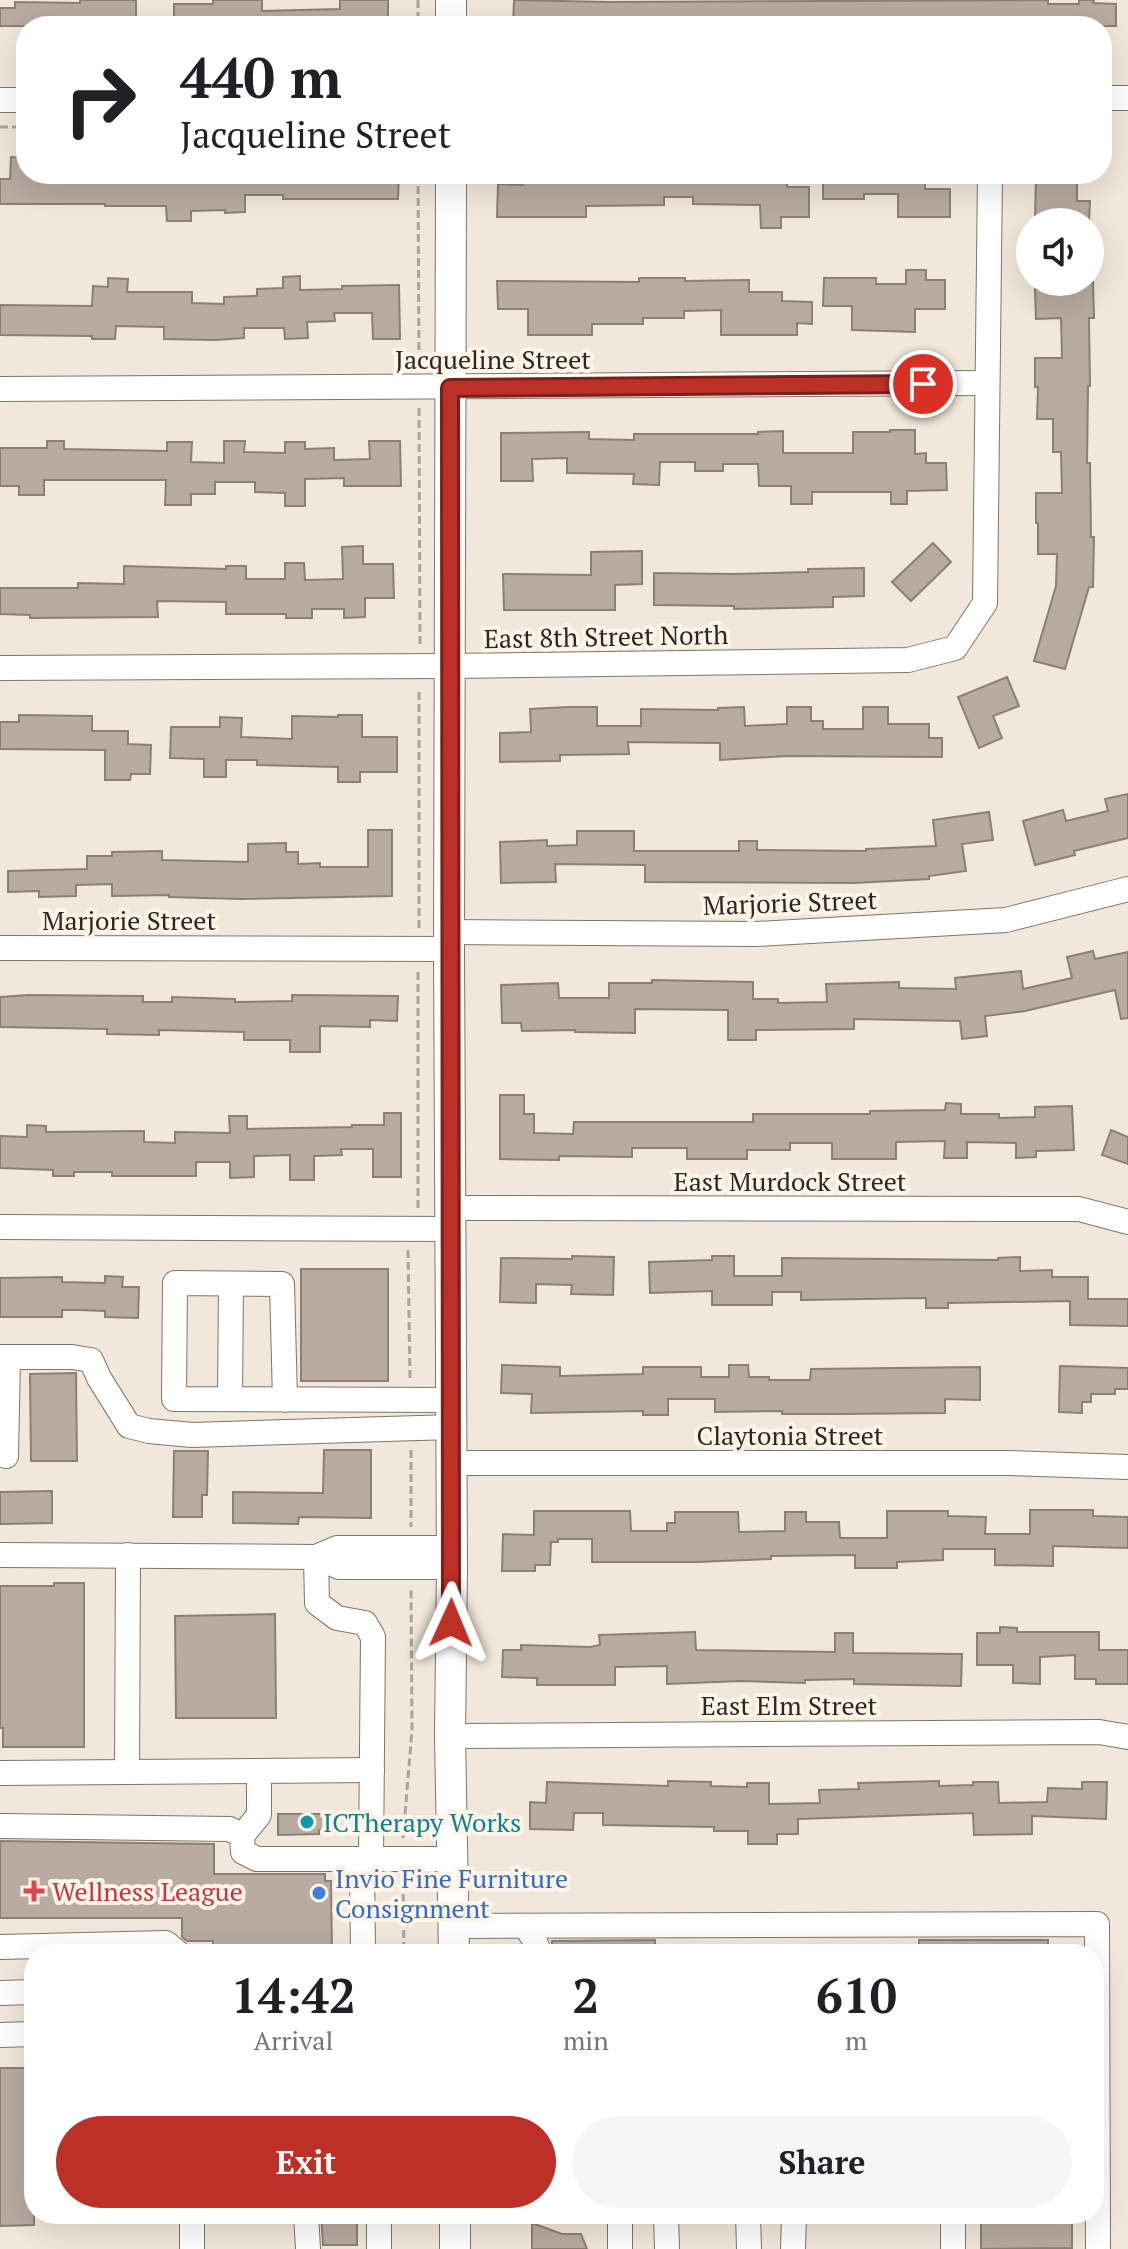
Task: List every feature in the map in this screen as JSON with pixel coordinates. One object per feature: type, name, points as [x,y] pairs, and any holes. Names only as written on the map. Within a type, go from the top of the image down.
[{"type":"main road","points":[[451,184],[450,388],[434,666],[449,940],[452,1414],[450,1736],[454,1940]]},
{"type":"main road","points":[[455,2224],[455,2249]]},
{"type":"street","points":[[987,383],[990,184]]},
{"type":"street","name":"Jacqueline Street","points":[[0,389],[987,383]]},
{"type":"street","name":"East 8th Street North","points":[[0,668],[908,660],[955,648],[985,603],[987,383]]},
{"type":"street","name":"Marjorie Street","points":[[0,948],[419,949],[449,940],[756,934],[1006,920],[1128,889]]},
{"type":"street","name":"East Murdock Street","points":[[0,1227],[413,1229],[451,1218],[1079,1209],[1128,1222]]},
{"type":"street","points":[[285,1400],[282,1284],[175,1283],[174,1399],[285,1400],[410,1400],[452,1414]]},
{"type":"street","points":[[230,1399],[231,1284]]},
{"type":"street","points":[[6,1456],[4,1357],[91,1360],[129,1426],[149,1431],[192,1435],[411,1428],[452,1414]]},
{"type":"street","name":"Claytonia Street","points":[[452,1463],[1007,1463],[1128,1467]]},
{"type":"street","points":[[0,1555],[316,1557],[337,1548],[411,1558],[452,1557]]},
{"type":"street","points":[[127,1772],[128,1555]]},
{"type":"street","points":[[316,1557],[317,1603],[337,1618],[365,1623],[373,1637],[372,1770],[363,1944]]},
{"type":"street","name":"East Elm Street","points":[[450,1736],[1099,1732],[1128,1737]]},
{"type":"street","points":[[0,1773],[372,1770]]},
{"type":"street","points":[[259,1771],[259,1815],[242,1836],[243,1852],[257,1859],[454,1859]]},
{"type":"street","points":[[0,1826],[230,1829],[242,1836]]},
{"type":"street","points":[[454,1940],[525,1926],[1097,1924],[1097,1944]]},
{"type":"street","points":[[525,1926],[526,1944]]},
{"type":"street","points":[[525,1926],[536,1944]]},
{"type":"street","points":[[124,1944],[167,1944]]},
{"type":"street","points":[[0,1947],[24,1946]]},
{"type":"street","points":[[0,1993],[24,1992]]},
{"type":"street","points":[[0,2035],[24,2034]]},
{"type":"street","points":[[192,2224],[192,2249]]},
{"type":"street","points":[[307,2224],[308,2249]]},
{"type":"street","points":[[379,2224],[379,2249]]},
{"type":"street","points":[[620,2224],[620,2249]]},
{"type":"street","points":[[666,2224],[667,2249]]},
{"type":"street","points":[[748,2224],[749,2249]]},
{"type":"street","points":[[793,2249],[794,2224]]},
{"type":"street","points":[[953,2224],[953,2249]]},
{"type":"street","points":[[1098,2224],[1098,2249]]},
{"type":"path","points":[[410,1400],[408,1248],[418,1209],[419,949],[434,666],[419,388],[418,184]]},
{"type":"path","points":[[404,1944],[403,1822],[412,1730],[411,1428]]},
{"type":"building","points":[[80,0],[136,0],[136,16],[16,16],[16,26],[0,26],[0,8],[15,8],[15,2],[80,3]]},
{"type":"building","points":[[213,0],[262,0],[262,11],[340,9],[340,0],[388,0],[388,16],[174,16],[174,4],[213,4]]},
{"type":"building","points":[[514,0],[1048,0],[1048,4],[1079,4],[1079,0],[1094,0],[1093,3],[1116,4],[1116,26],[1112,26],[1112,16],[513,16]]},
{"type":"building","points":[[11,157],[16,157],[16,184],[399,184],[398,199],[283,199],[283,195],[245,195],[245,212],[191,211],[191,221],[167,221],[166,206],[0,204],[0,179],[10,179]]},
{"type":"building","points":[[498,184],[787,184],[787,187],[809,187],[809,217],[781,217],[781,228],[761,228],[760,205],[693,204],[693,197],[664,197],[664,205],[586,206],[586,217],[497,217]]},
{"type":"building","points":[[823,184],[925,184],[925,189],[950,189],[950,217],[898,217],[898,194],[864,194],[864,199],[823,199]]},
{"type":"building","points":[[1036,184],[1077,184],[1077,201],[1090,201],[1090,208],[1035,208]]},
{"type":"building","points":[[906,270],[926,270],[926,280],[945,280],[945,309],[915,309],[915,332],[852,330],[852,306],[823,306],[824,278],[876,278],[876,284],[906,284]]},
{"type":"building","points":[[300,276],[300,290],[399,285],[400,339],[373,339],[372,313],[334,313],[335,321],[307,322],[308,338],[285,339],[284,328],[244,328],[244,338],[164,339],[164,327],[116,326],[115,339],[0,335],[0,305],[92,306],[93,286],[108,287],[108,278],[128,279],[127,292],[192,292],[192,303],[224,304],[224,297],[257,296],[257,289],[283,288],[283,277]]},
{"type":"building","points":[[639,278],[749,280],[749,292],[782,292],[782,301],[812,302],[812,324],[797,323],[797,335],[721,335],[721,310],[684,311],[684,318],[643,318],[643,324],[592,324],[592,335],[528,335],[528,309],[498,309],[497,281],[639,282]]},
{"type":"building","points":[[1035,296],[1093,296],[1094,318],[1089,318],[1087,463],[1090,463],[1091,537],[1094,537],[1093,587],[1089,587],[1065,669],[1034,661],[1056,586],[1057,554],[1038,554],[1036,493],[1062,493],[1061,452],[1053,452],[1053,419],[1037,419],[1038,387],[1035,387],[1035,358],[1062,358],[1061,318],[1036,319]]},
{"type":"building","points":[[915,430],[915,454],[926,453],[926,463],[946,463],[947,490],[907,491],[907,504],[891,504],[891,492],[812,492],[812,504],[791,504],[791,486],[759,486],[758,464],[723,464],[723,471],[695,471],[695,462],[660,462],[659,485],[633,484],[634,474],[567,473],[567,458],[532,459],[533,481],[501,481],[501,433],[589,432],[589,439],[634,440],[634,434],[758,434],[783,431],[783,453],[853,453],[853,432]]},
{"type":"building","points":[[47,441],[64,441],[64,449],[167,451],[167,442],[192,442],[191,462],[224,463],[224,441],[245,441],[244,452],[285,453],[285,442],[305,442],[305,449],[334,448],[334,460],[370,459],[369,441],[400,441],[401,486],[344,486],[344,478],[305,479],[305,506],[285,506],[285,493],[255,492],[255,482],[215,482],[215,494],[191,494],[191,505],[165,505],[166,480],[44,480],[44,495],[19,495],[19,486],[0,486],[0,448],[47,448]]},
{"type":"building","points":[[933,543],[951,562],[911,601],[892,582]]},
{"type":"building","points":[[363,546],[363,564],[393,564],[394,598],[365,598],[365,617],[344,618],[344,609],[312,609],[312,618],[286,618],[286,614],[226,614],[226,602],[157,601],[158,617],[30,618],[30,615],[0,614],[0,588],[78,588],[78,583],[124,584],[124,566],[226,569],[226,566],[246,566],[246,579],[285,579],[285,563],[304,563],[305,580],[343,579],[342,547]]},
{"type":"building","points":[[642,551],[642,584],[615,585],[615,610],[504,610],[503,574],[591,575],[591,552]]},
{"type":"building","points":[[864,568],[864,596],[833,597],[833,607],[734,609],[734,606],[654,605],[654,573],[733,574]]},
{"type":"building","points":[[1007,677],[1019,706],[993,716],[1002,738],[979,748],[958,697]]},
{"type":"building","points":[[597,707],[597,726],[641,726],[641,709],[718,710],[744,707],[745,726],[787,724],[787,707],[811,707],[811,721],[823,721],[823,729],[863,729],[863,707],[888,707],[888,724],[929,724],[929,738],[942,738],[942,757],[787,756],[720,760],[720,743],[628,742],[629,754],[560,755],[560,761],[500,762],[500,733],[531,732],[530,709]]},
{"type":"building","points":[[19,715],[92,716],[92,731],[128,731],[128,744],[151,745],[150,774],[131,774],[130,780],[105,780],[105,750],[0,749],[0,722],[19,722]]},
{"type":"building","points":[[362,715],[362,737],[397,737],[397,772],[360,772],[360,782],[338,782],[338,767],[257,765],[257,760],[226,760],[226,777],[204,777],[204,759],[170,758],[171,727],[220,727],[220,717],[242,718],[241,737],[292,739],[292,716]]},
{"type":"building","points":[[1128,794],[1128,838],[1074,851],[1075,855],[1035,865],[1023,821],[1063,810],[1066,821],[1108,811],[1105,799]]},
{"type":"building","points":[[989,812],[993,840],[962,844],[966,871],[929,876],[929,879],[854,883],[645,882],[645,865],[555,864],[556,882],[501,883],[500,842],[547,840],[547,846],[577,845],[577,831],[634,831],[634,851],[739,851],[739,841],[757,841],[757,850],[866,851],[936,846],[933,820]]},
{"type":"building","points":[[368,830],[392,830],[392,896],[241,899],[112,896],[112,884],[76,885],[76,896],[39,897],[39,891],[8,892],[8,871],[87,869],[87,856],[112,856],[112,852],[162,851],[162,860],[248,862],[248,844],[286,843],[286,852],[298,852],[298,864],[368,867]]},
{"type":"building","points":[[1093,951],[1095,959],[1128,952],[1128,1018],[1121,1019],[1115,990],[1025,1011],[985,1016],[987,1036],[962,1039],[960,1021],[854,1019],[854,1029],[756,1030],[756,1040],[728,1040],[728,1010],[635,1009],[635,1033],[522,1031],[521,1023],[502,1023],[501,985],[558,983],[559,998],[609,998],[609,983],[652,983],[652,980],[753,982],[753,999],[778,999],[778,1003],[827,1002],[826,984],[899,982],[899,988],[956,989],[955,978],[1021,971],[1023,989],[1072,978],[1067,957]]},
{"type":"building","points":[[292,995],[398,996],[397,1021],[370,1020],[370,1027],[320,1026],[320,1052],[290,1052],[290,1040],[244,1040],[244,1032],[159,1030],[159,1035],[107,1034],[107,1029],[0,1027],[0,997],[143,996],[143,1002],[172,1002],[172,997],[235,999],[235,1002],[292,1001]]},
{"type":"building","points":[[500,1095],[524,1095],[524,1114],[534,1114],[534,1133],[573,1134],[574,1122],[753,1122],[753,1114],[870,1114],[870,1111],[945,1110],[946,1103],[961,1104],[961,1114],[999,1114],[999,1118],[1035,1117],[1035,1107],[1072,1106],[1074,1150],[1036,1151],[1036,1157],[1016,1158],[1016,1143],[967,1142],[967,1158],[944,1158],[945,1141],[896,1142],[896,1159],[832,1159],[832,1143],[790,1143],[790,1150],[747,1150],[747,1159],[687,1159],[687,1148],[632,1148],[632,1157],[500,1159]]},
{"type":"building","points":[[384,1113],[401,1113],[401,1177],[373,1177],[373,1149],[341,1149],[342,1155],[314,1156],[314,1180],[290,1180],[290,1155],[254,1156],[254,1177],[230,1178],[230,1162],[196,1162],[196,1176],[112,1176],[112,1172],[74,1172],[74,1176],[53,1176],[53,1170],[0,1168],[0,1136],[27,1137],[27,1125],[46,1126],[46,1132],[144,1131],[144,1142],[175,1143],[175,1132],[230,1133],[229,1116],[247,1116],[247,1129],[352,1127],[384,1125]]},
{"type":"building","points":[[1111,1130],[1128,1137],[1128,1164],[1102,1155]]},
{"type":"building","points":[[572,1256],[614,1257],[613,1295],[571,1294],[572,1285],[536,1284],[536,1303],[500,1302],[501,1258],[572,1259]]},
{"type":"building","points":[[712,1256],[734,1256],[734,1276],[782,1276],[782,1258],[998,1260],[1020,1257],[1020,1271],[1052,1270],[1052,1277],[1088,1277],[1088,1299],[1128,1299],[1128,1326],[1070,1325],[1070,1301],[948,1303],[948,1308],[926,1308],[926,1298],[801,1300],[801,1292],[772,1292],[772,1305],[712,1305],[712,1291],[650,1293],[649,1262],[712,1260]]},
{"type":"building","points":[[301,1269],[388,1269],[388,1381],[301,1381]]},
{"type":"building","points":[[105,1276],[123,1277],[122,1287],[139,1287],[138,1318],[105,1317],[105,1311],[79,1310],[62,1310],[62,1317],[0,1317],[0,1278],[62,1277],[62,1282],[105,1283]]},
{"type":"building","points":[[502,1365],[560,1367],[560,1376],[643,1374],[643,1367],[701,1367],[701,1377],[729,1377],[729,1365],[748,1365],[749,1377],[769,1377],[769,1380],[810,1380],[811,1369],[980,1367],[980,1400],[945,1399],[945,1413],[715,1412],[715,1399],[668,1399],[668,1415],[643,1415],[643,1411],[531,1413],[532,1394],[501,1393]]},
{"type":"building","points":[[1060,1366],[1128,1368],[1128,1389],[1115,1389],[1115,1394],[1091,1394],[1091,1402],[1082,1402],[1082,1413],[1059,1412]]},
{"type":"building","points":[[76,1373],[77,1461],[31,1461],[30,1374]]},
{"type":"building","points":[[324,1450],[371,1450],[371,1518],[299,1517],[298,1524],[233,1523],[233,1492],[323,1493]]},
{"type":"building","points":[[174,1451],[208,1451],[207,1495],[202,1495],[202,1517],[173,1517]]},
{"type":"building","points":[[52,1491],[52,1523],[0,1524],[0,1492]]},
{"type":"building","points":[[1030,1510],[1093,1510],[1093,1516],[1128,1517],[1128,1548],[1053,1546],[1053,1566],[995,1565],[995,1549],[943,1549],[943,1560],[897,1562],[897,1568],[855,1568],[855,1555],[771,1556],[771,1559],[697,1562],[592,1562],[592,1539],[558,1539],[558,1542],[551,1542],[550,1565],[535,1565],[535,1571],[502,1571],[503,1534],[534,1535],[534,1511],[630,1511],[631,1531],[667,1531],[667,1523],[675,1523],[675,1512],[738,1512],[739,1532],[785,1531],[785,1512],[806,1512],[806,1522],[839,1522],[840,1538],[887,1538],[887,1511],[948,1511],[948,1516],[986,1517],[985,1534],[1030,1534]]},
{"type":"building","points":[[54,1583],[84,1583],[84,1747],[3,1747],[3,1728],[0,1728],[0,1586],[54,1586]]},
{"type":"building","points":[[275,1614],[276,1718],[176,1718],[175,1616]]},
{"type":"building","points":[[1000,1627],[1017,1628],[1017,1632],[1099,1632],[1099,1650],[1128,1650],[1128,1684],[1096,1684],[1096,1679],[1075,1679],[1075,1655],[1040,1657],[1040,1684],[1013,1683],[1013,1665],[977,1665],[977,1633],[1000,1633]]},
{"type":"building","points":[[695,1632],[696,1650],[835,1652],[835,1633],[853,1633],[853,1653],[962,1654],[961,1686],[854,1684],[854,1679],[805,1680],[805,1683],[741,1681],[667,1684],[667,1666],[615,1667],[615,1685],[537,1685],[537,1678],[502,1677],[503,1650],[521,1650],[521,1645],[590,1647],[600,1645],[599,1635]]},
{"type":"building","points":[[668,1781],[747,1787],[747,1783],[769,1783],[769,1804],[820,1803],[819,1790],[859,1789],[858,1783],[939,1781],[939,1786],[998,1782],[999,1803],[1047,1802],[1048,1788],[1082,1789],[1082,1782],[1107,1782],[1106,1819],[1032,1816],[1032,1834],[974,1835],[973,1813],[798,1819],[798,1834],[777,1834],[777,1844],[748,1844],[748,1831],[714,1831],[714,1827],[603,1825],[603,1813],[574,1813],[573,1830],[530,1829],[530,1802],[546,1803],[547,1782],[668,1786]]},
{"type":"building","name":"ICTherapy Works","points":[[278,1814],[337,1814],[337,1829],[319,1830],[319,1834],[278,1835]]},
{"type":"building","points":[[0,1841],[214,1844],[214,1874],[325,1874],[325,1881],[331,1881],[332,1944],[213,1944],[213,1941],[187,1941],[182,1937],[182,1918],[0,1918]]},
{"type":"building","points":[[655,1940],[655,1944],[552,1944],[552,1941]]},
{"type":"building","points":[[919,1940],[1048,1940],[1048,1944],[919,1944]]},
{"type":"building","points":[[0,2068],[24,2068],[24,2224],[34,2225],[0,2226]]},
{"type":"building","points":[[322,2224],[357,2224],[357,2245],[323,2245]]},
{"type":"building","points":[[532,2224],[535,2224],[562,2234],[581,2234],[587,2249],[532,2249]]},
{"type":"building","points":[[981,2224],[1072,2224],[1072,2248],[981,2249]]},
{"type":"place","name":"ICTherapy Works","points":[[307,1822]]},
{"type":"place","name":"Wellness League","points":[[34,1891]]},
{"type":"place","name":"Invio Fine Furniture Consignment","points":[[319,1893]]},
{"type":"route","points":[[451,1623],[450,388],[923,384]]}]
